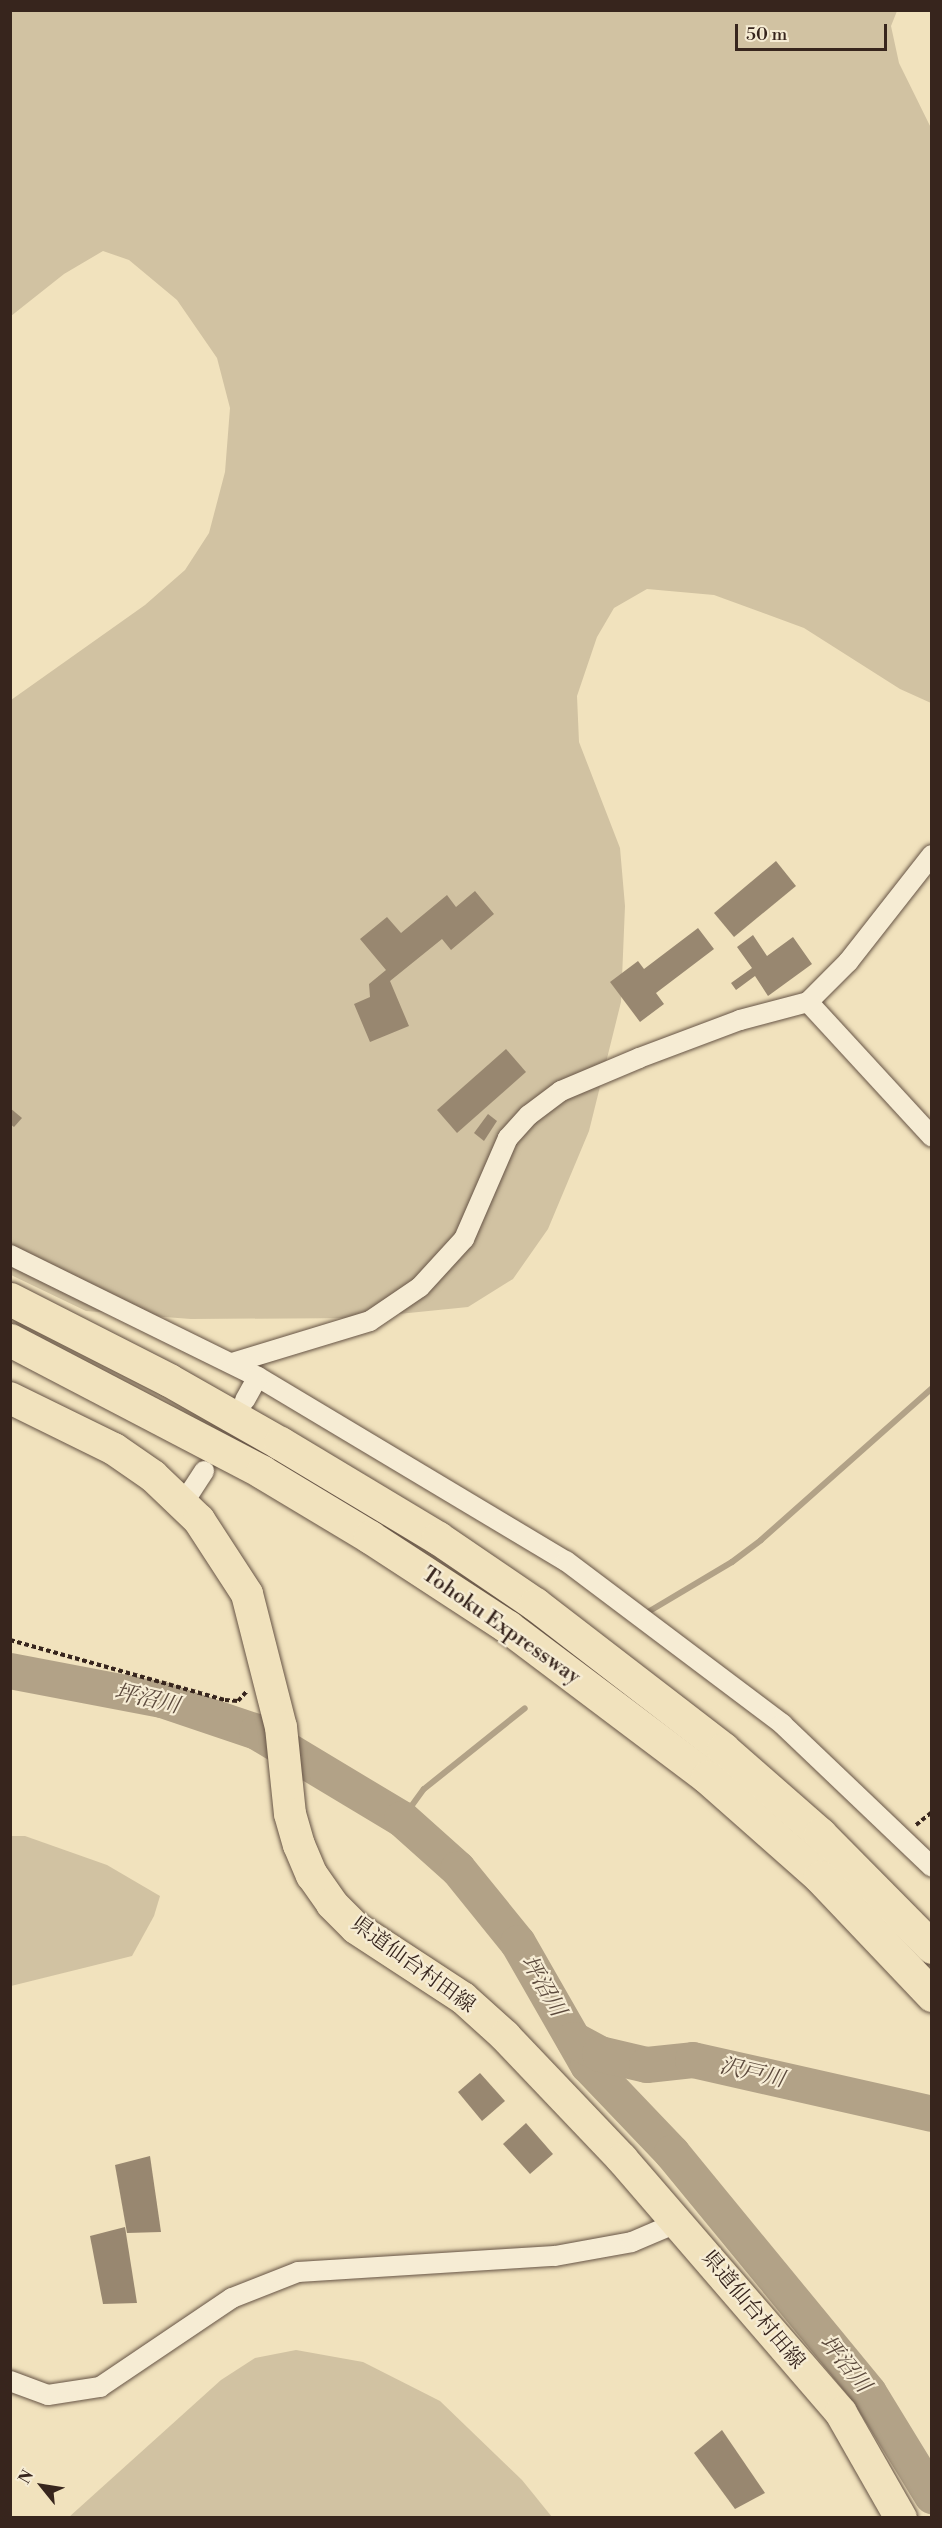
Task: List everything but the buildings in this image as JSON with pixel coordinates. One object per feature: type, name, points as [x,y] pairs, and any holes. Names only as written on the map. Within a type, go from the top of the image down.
[{"type":"highway","name":"Tohoku Expressway","points":[[10,1299],[169,1380],[280,1443],[438,1538],[536,1604],[723,1749],[820,1834],[932,1947]]},
{"type":"highway","name":"Tohoku Expressway","points":[[10,1340],[262,1472],[370,1537],[508,1627],[707,1777],[820,1877],[932,1995]]},
{"type":"main road","name":"県道仙台村田線","points":[[10,1398],[114,1449],[184,1502],[228,1561],[247,1594],[281,1727],[290,1814],[312,1875],[332,1904],[356,1928],[463,1998],[505,2036],[679,2222],[841,2413],[901,2517]]},
{"type":"street","points":[[232,1363],[370,1321],[420,1287],[464,1239],[508,1138],[528,1115],[561,1091],[740,1020],[808,1002],[848,962],[932,855]]},
{"type":"street","points":[[808,1002],[932,1137]]},
{"type":"street","points":[[10,1255],[258,1377],[566,1561],[782,1725],[932,1867]]},
{"type":"street","points":[[245,1400],[258,1377]]},
{"type":"street","points":[[184,1502],[204,1470]]},
{"type":"street","points":[[10,2381],[48,2396],[100,2387],[232,2298],[298,2272],[555,2256],[632,2242],[679,2222]]},
{"type":"path","points":[[10,1640],[225,1700],[238,1701],[250,1682]]},
{"type":"shaded area","points":[[11,11],[897,11],[891,26],[899,63],[932,130],[931,703],[900,689],[804,628],[714,595],[647,589],[614,608],[597,637],[577,696],[579,742],[620,848],[625,906],[621,1002],[589,1131],[548,1229],[513,1279],[468,1307],[359,1318],[191,1319],[86,1311],[11,1275],[11,700],[145,605],[185,570],[209,533],[225,472],[230,408],[217,358],[177,300],[129,260],[103,251],[64,274],[11,316]]},
{"type":"shaded area","points":[[10,1836],[25,1836],[107,1865],[160,1896],[154,1916],[132,1956],[11,1986]]},
{"type":"shaded area","points":[[296,2350],[363,2362],[440,2401],[522,2480],[552,2517],[69,2517],[221,2380],[255,2358]]},
{"type":"waterway","points":[[648,1612],[732,1562],[761,1540],[932,1388]]},
{"type":"waterway","name":"坪沼川","points":[[10,1671],[162,1700],[257,1732],[402,1819],[458,1869],[518,1943],[588,2065],[672,2153],[869,2393],[932,2496]]},
{"type":"waterway","points":[[402,1819],[424,1789],[525,1708]]},
{"type":"waterway","name":"沢戸川","points":[[574,2040],[600,2054],[647,2065],[693,2060],[932,2114]]}]
